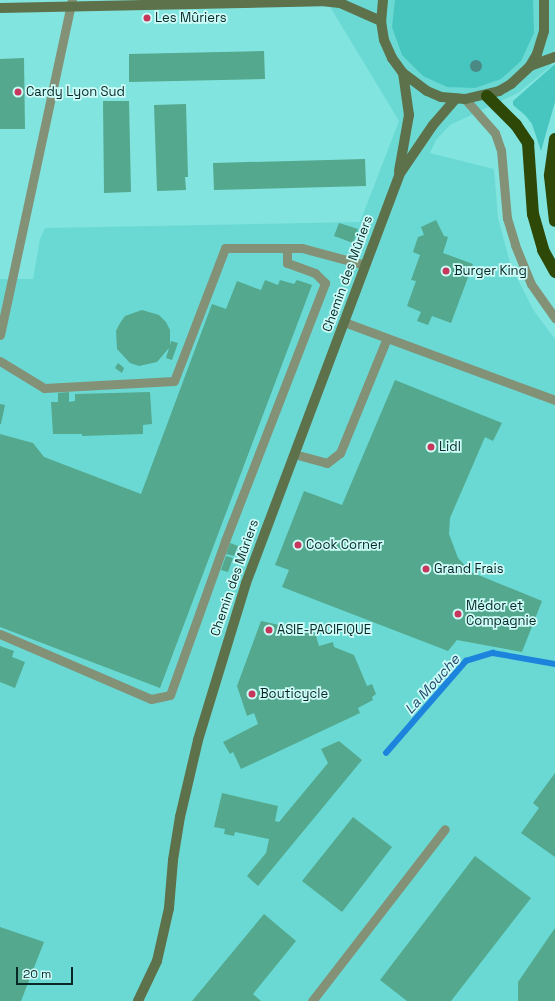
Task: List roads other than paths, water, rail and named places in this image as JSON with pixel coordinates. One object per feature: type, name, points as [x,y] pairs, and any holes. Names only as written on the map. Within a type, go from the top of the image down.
[{"type":"highway","points":[[486,96],[516,125],[528,143],[533,214],[543,250],[555,272]]},
{"type":"highway","points":[[555,139],[550,176],[555,221]]},
{"type":"street","points":[[383,0],[381,21],[384,40],[392,58],[403,73],[427,91],[461,99],[486,96],[511,84],[530,66],[542,40],[546,22],[544,2]]},
{"type":"street","points":[[0,8],[71,3],[321,1],[340,3],[381,21]]},
{"type":"street","points":[[544,2],[555,8]]},
{"type":"street","points":[[530,66],[555,57]]},
{"type":"street","name":"Chemin des Mûriers","points":[[138,1001],[157,961],[169,908],[172,860],[180,817],[221,659],[246,583],[399,175],[409,115],[403,73]]},
{"type":"street","name":"Chemin des Mûriers","points":[[399,175],[433,125],[461,99]]},
{"type":"lane","points":[[0,334],[71,3]]},
{"type":"lane","points":[[461,99],[495,133],[501,150],[507,218],[515,245],[531,284],[555,318]]},
{"type":"lane","points":[[0,360],[44,388],[174,381],[225,248],[302,248],[365,265]]},
{"type":"lane","points":[[0,634],[151,699],[170,695],[225,541],[325,283],[315,273],[287,263],[287,248]]},
{"type":"lane","points":[[344,322],[555,400]]},
{"type":"lane","points":[[294,454],[327,463],[340,453],[387,338]]},
{"type":"lane","points":[[312,1001],[445,828]]},
{"type":"waterway","name":"La Mouche","points":[[386,753],[466,661],[493,653],[555,664]]},
{"type":"place","name":"Les Mûriers","points":[[147,18]]},
{"type":"place","name":"Cardy Lyon Sud","points":[[18,92]]},
{"type":"place","name":"Burger King","points":[[446,271]]},
{"type":"place","name":"Lidl","points":[[431,447]]},
{"type":"place","name":"Cook Corner","points":[[298,545]]},
{"type":"place","name":"Grand Frais","points":[[426,569]]},
{"type":"place","name":"Médor et Compagnie","points":[[458,614]]},
{"type":"place","name":"ASIE-PACIFIQUE","points":[[269,630]]},
{"type":"place","name":"Bouticycle","points":[[252,694]]}]
